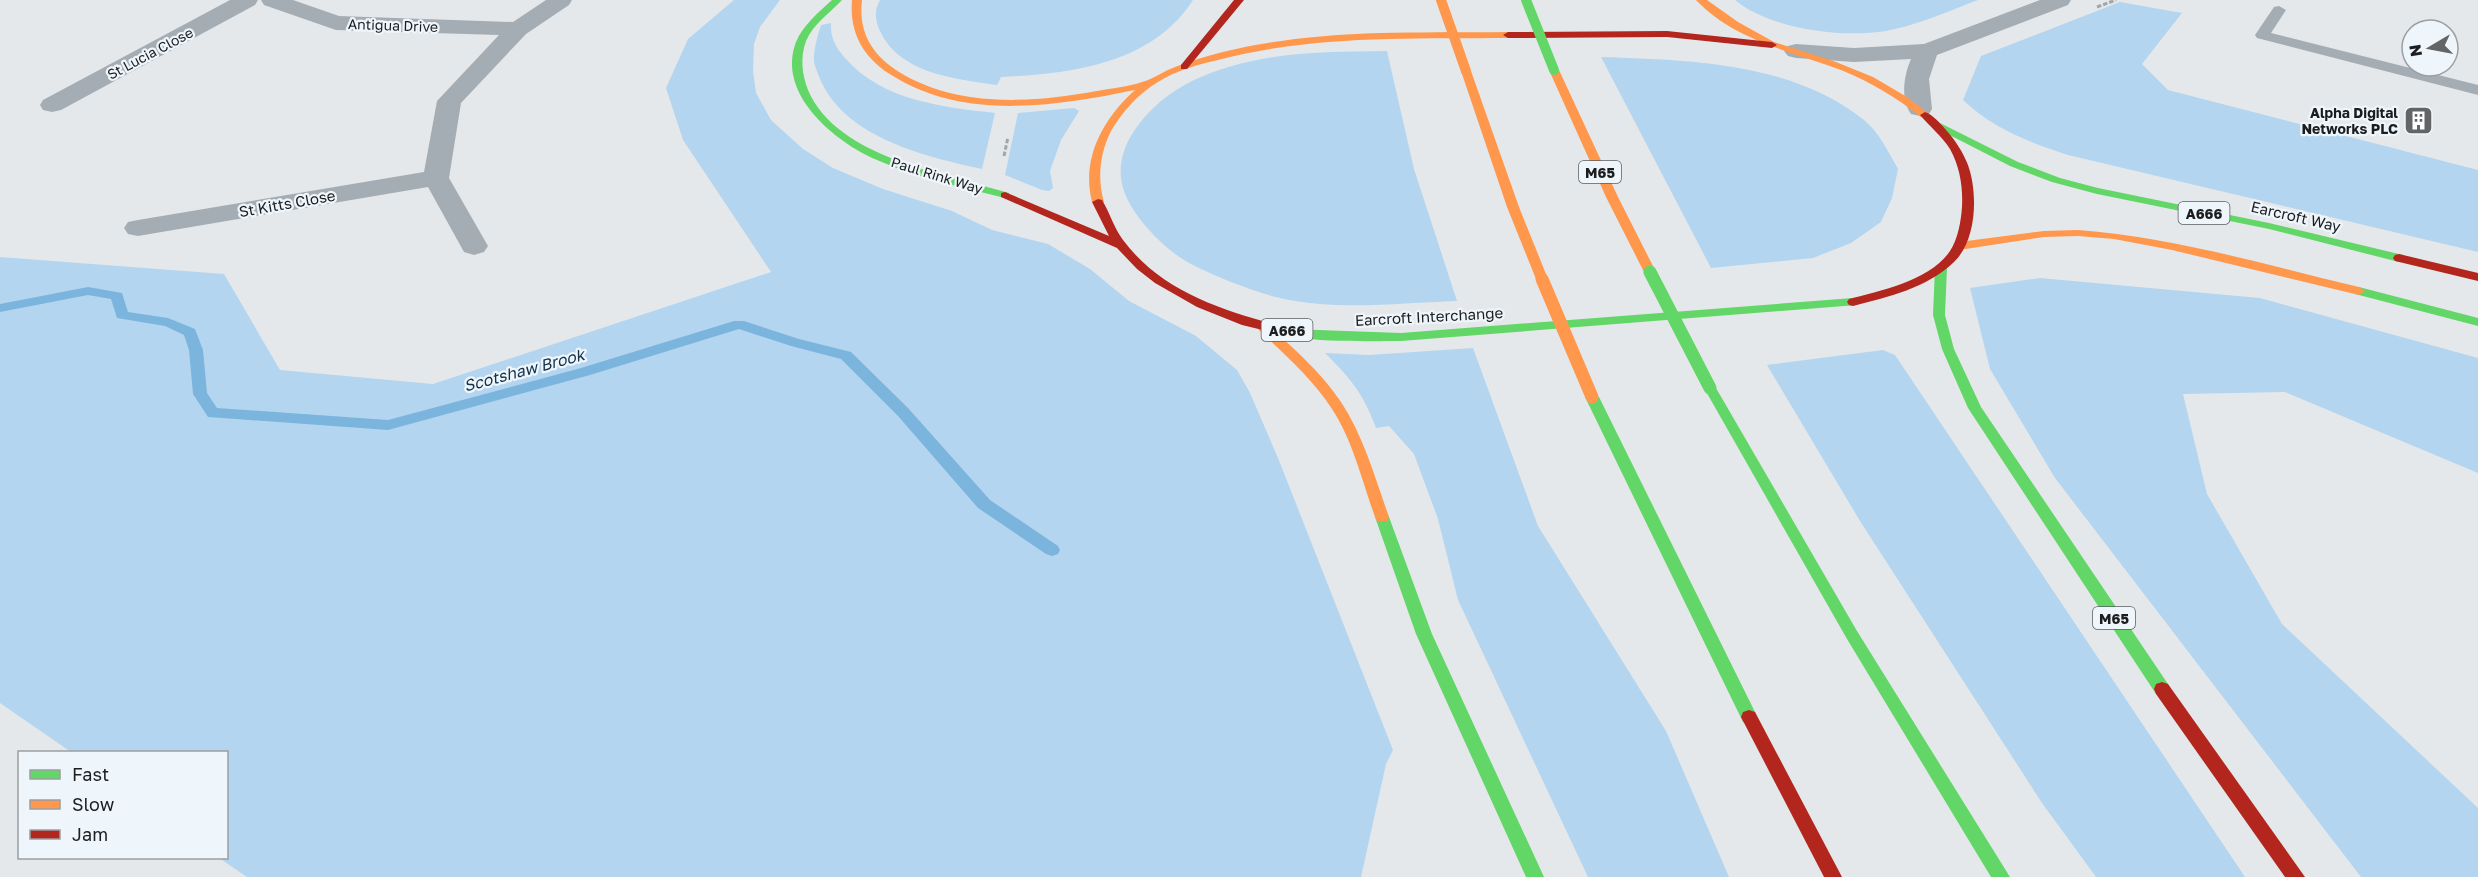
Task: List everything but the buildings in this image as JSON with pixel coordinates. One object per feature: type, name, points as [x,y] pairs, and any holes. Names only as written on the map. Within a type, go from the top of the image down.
[{"type":"main road","name":"Paul Rink Way","points":[[837,0],[815,20],[800,46],[798,70],[804,93],[822,117],[837,130],[875,155],[910,168],[1004,195],[1050,213],[1119,245]]},
{"type":"main road","points":[[857,0],[857,27],[866,49],[883,68],[907,83],[941,94],[978,101],[1050,102],[1149,84]]},
{"type":"main road","points":[[1184,67],[1239,0]]},
{"type":"main road","points":[[1441,0],[1513,207],[1592,397],[1741,702],[1833,877]]},
{"type":"main road","name":"M65","points":[[1526,0],[1554,70],[1603,178],[1710,388],[1774,503],[1905,726],[2001,877]]},
{"type":"main road","points":[[1701,0],[1740,27],[1772,45]]},
{"type":"main road","name":"Earcroft Interchange","points":[[1682,33],[1725,36],[1772,45],[1843,67],[1920,109],[1957,149],[1969,183],[1968,212],[1959,246],[1941,267],[1892,293],[1854,302],[1813,306],[1401,337],[1327,336],[1263,327],[1218,310],[1181,292],[1146,270],[1119,245],[1101,216],[1093,183],[1096,153],[1108,128],[1128,103],[1149,84],[1184,67],[1226,52],[1266,44],[1331,38],[1682,33]]},
{"type":"main road","name":"Earcroft Way","points":[[1938,126],[2014,164],[2087,188],[2269,226],[2478,277]]},
{"type":"main road","points":[[1959,246],[2015,237],[2057,234],[2094,234],[2137,239],[2374,294],[2478,322]]},
{"type":"main road","name":"M65","points":[[1941,267],[1939,315],[1948,349],[1975,408],[2152,675],[2296,877]]},
{"type":"main road","points":[[1263,327],[1313,375],[1337,405],[1356,446],[1424,633],[1535,877]]},
{"type":"street","name":"St Lucia Close","points":[[52,105],[248,0]]},
{"type":"street","name":"Antigua Drive","points":[[272,0],[336,23],[518,28]]},
{"type":"street","points":[[474,246],[436,178],[449,101],[518,28],[561,0]]},
{"type":"street","points":[[1796,51],[1854,55],[1927,51],[2060,0]]},
{"type":"street","points":[[1920,109],[1916,84],[1918,68],[1927,51]]},
{"type":"street","name":"St Kitts Close","points":[[138,228],[436,178]]},
{"type":"lane","points":[[2279,10],[2262,35],[2478,90]]},
{"type":"path","points":[[2095,8],[2116,0]]},
{"type":"shaded area","points":[[734,0],[780,0],[760,27],[754,44],[753,71],[756,93],[771,120],[803,149],[833,168],[883,189],[952,211],[992,230],[1048,244],[1090,269],[1129,301],[1196,336],[1237,370],[1250,393],[1278,458],[1393,750],[1386,764],[1361,877],[247,877],[220,859],[228,859],[228,751],[70,751],[0,703],[0,257],[224,274],[280,370],[433,384],[771,272],[683,140],[666,88],[688,39]]},
{"type":"shaded area","points":[[880,0],[1193,0],[1176,22],[1155,39],[1132,52],[1081,68],[1054,73],[1001,77],[997,85],[947,77],[901,57],[889,45],[878,27],[876,12]]},
{"type":"shaded area","points":[[1735,0],[1978,0],[1895,29],[1877,32],[1834,33],[1769,19]]},
{"type":"shaded area","points":[[2120,2],[2182,13],[2142,64],[2168,90],[2478,170],[2478,252],[2068,155],[2026,140],[1999,127],[1963,100],[1981,56]]},
{"type":"shaded area","points":[[831,23],[834,42],[839,51],[861,73],[878,84],[915,100],[995,113],[982,169],[910,150],[864,128],[845,114],[829,96],[814,63],[815,47],[821,25]]},
{"type":"shaded area","points":[[1387,51],[1414,169],[1457,301],[1346,305],[1280,298],[1246,288],[1180,258],[1137,216],[1129,203],[1121,178],[1123,153],[1140,123],[1167,96],[1192,81],[1216,71],[1264,59],[1312,53]]},
{"type":"shaded area","points":[[1601,57],[1669,60],[1738,68],[1772,75],[1805,86],[1836,101],[1864,120],[1874,130],[1898,169],[1892,198],[1881,222],[1851,243],[1813,258],[1711,268]]},
{"type":"shaded area","points":[[1074,108],[1079,111],[1061,140],[1050,171],[1053,188],[1049,191],[1042,190],[1005,175],[1018,113]]},
{"type":"shaded area","points":[[2040,278],[2260,298],[2478,358],[2478,473],[2285,392],[2183,394],[2207,494],[2282,624],[2478,808],[2478,877],[2361,877],[2055,478],[1990,369],[1970,288]]},
{"type":"shaded area","points":[[1473,348],[1538,526],[1666,731],[1729,877],[1588,877],[1458,600],[1438,519],[1414,454],[1389,426],[1376,428],[1355,387],[1325,353],[1369,355]]},
{"type":"shaded area","points":[[1883,350],[1895,355],[2245,877],[2096,877],[2042,803],[1860,521],[1767,365]]},
{"type":"waterway","name":"Scotshaw Brook","points":[[0,308],[88,291],[117,296],[122,315],[168,322],[190,332],[196,350],[200,394],[213,413],[388,425],[585,372],[739,324],[796,343],[846,355],[903,412],[984,504],[1052,550]]},
{"type":"traffic: fast","points":[[837,0],[808,30],[801,42],[797,60],[799,78],[806,95],[817,111],[846,138],[878,157],[925,174],[1005,195]]},
{"type":"traffic: fast","points":[[1526,0],[1554,70]]},
{"type":"traffic: fast","points":[[1940,126],[2014,164],[2056,180],[2097,191],[2269,226],[2399,258]]},
{"type":"traffic: fast","points":[[1941,267],[1939,315],[1948,349],[1975,408],[2162,689]]},
{"type":"traffic: fast","points":[[1650,272],[1710,388]]},
{"type":"traffic: fast","points":[[2359,291],[2478,322]]},
{"type":"traffic: fast","points":[[1291,333],[1401,337],[1853,302]]},
{"type":"traffic: fast","points":[[1710,388],[1852,635],[2001,877]]},
{"type":"traffic: fast","points":[[1592,397],[1749,717]]},
{"type":"traffic: fast","points":[[1382,517],[1424,634],[1535,877]]},
{"type":"traffic: slow","points":[[857,0],[858,29],[871,54],[886,68],[914,85],[945,96],[978,102],[1049,101],[1149,84]]},
{"type":"traffic: slow","points":[[1441,0],[1466,71]]},
{"type":"traffic: slow","points":[[1701,0],[1734,24],[1762,40],[1869,79],[1904,99],[1925,115]]},
{"type":"traffic: slow","points":[[1098,202],[1094,174],[1097,154],[1108,128],[1121,110],[1148,84],[1183,67],[1243,50],[1318,39],[1508,35]]},
{"type":"traffic: slow","points":[[1554,70],[1612,197],[1650,272]]},
{"type":"traffic: slow","points":[[1466,71],[1513,207],[1542,279]]},
{"type":"traffic: slow","points":[[1959,246],[2044,234],[2078,233],[2114,236],[2172,246],[2359,291]]},
{"type":"traffic: slow","points":[[1542,279],[1592,397]]},
{"type":"traffic: slow","points":[[1263,327],[1311,374],[1336,405],[1357,445],[1382,517]]},
{"type":"traffic: jam","points":[[1184,67],[1239,0]]},
{"type":"traffic: jam","points":[[1508,35],[1667,34],[1772,45]]},
{"type":"traffic: jam","points":[[1853,302],[1892,291],[1929,275],[1950,259],[1960,244],[1967,209],[1966,178],[1956,151],[1938,127],[1925,115]]},
{"type":"traffic: jam","points":[[1005,195],[1119,245]]},
{"type":"traffic: jam","points":[[1098,202],[1109,228],[1120,245],[1160,281],[1201,305],[1246,322],[1291,333]]},
{"type":"traffic: jam","points":[[2399,258],[2478,277]]},
{"type":"traffic: jam","points":[[2162,689],[2296,877]]},
{"type":"traffic: jam","points":[[1749,717],[1833,877]]},
{"type":"place","name":"Alpha Digital Networks PLC","points":[[2419,120]]}]
